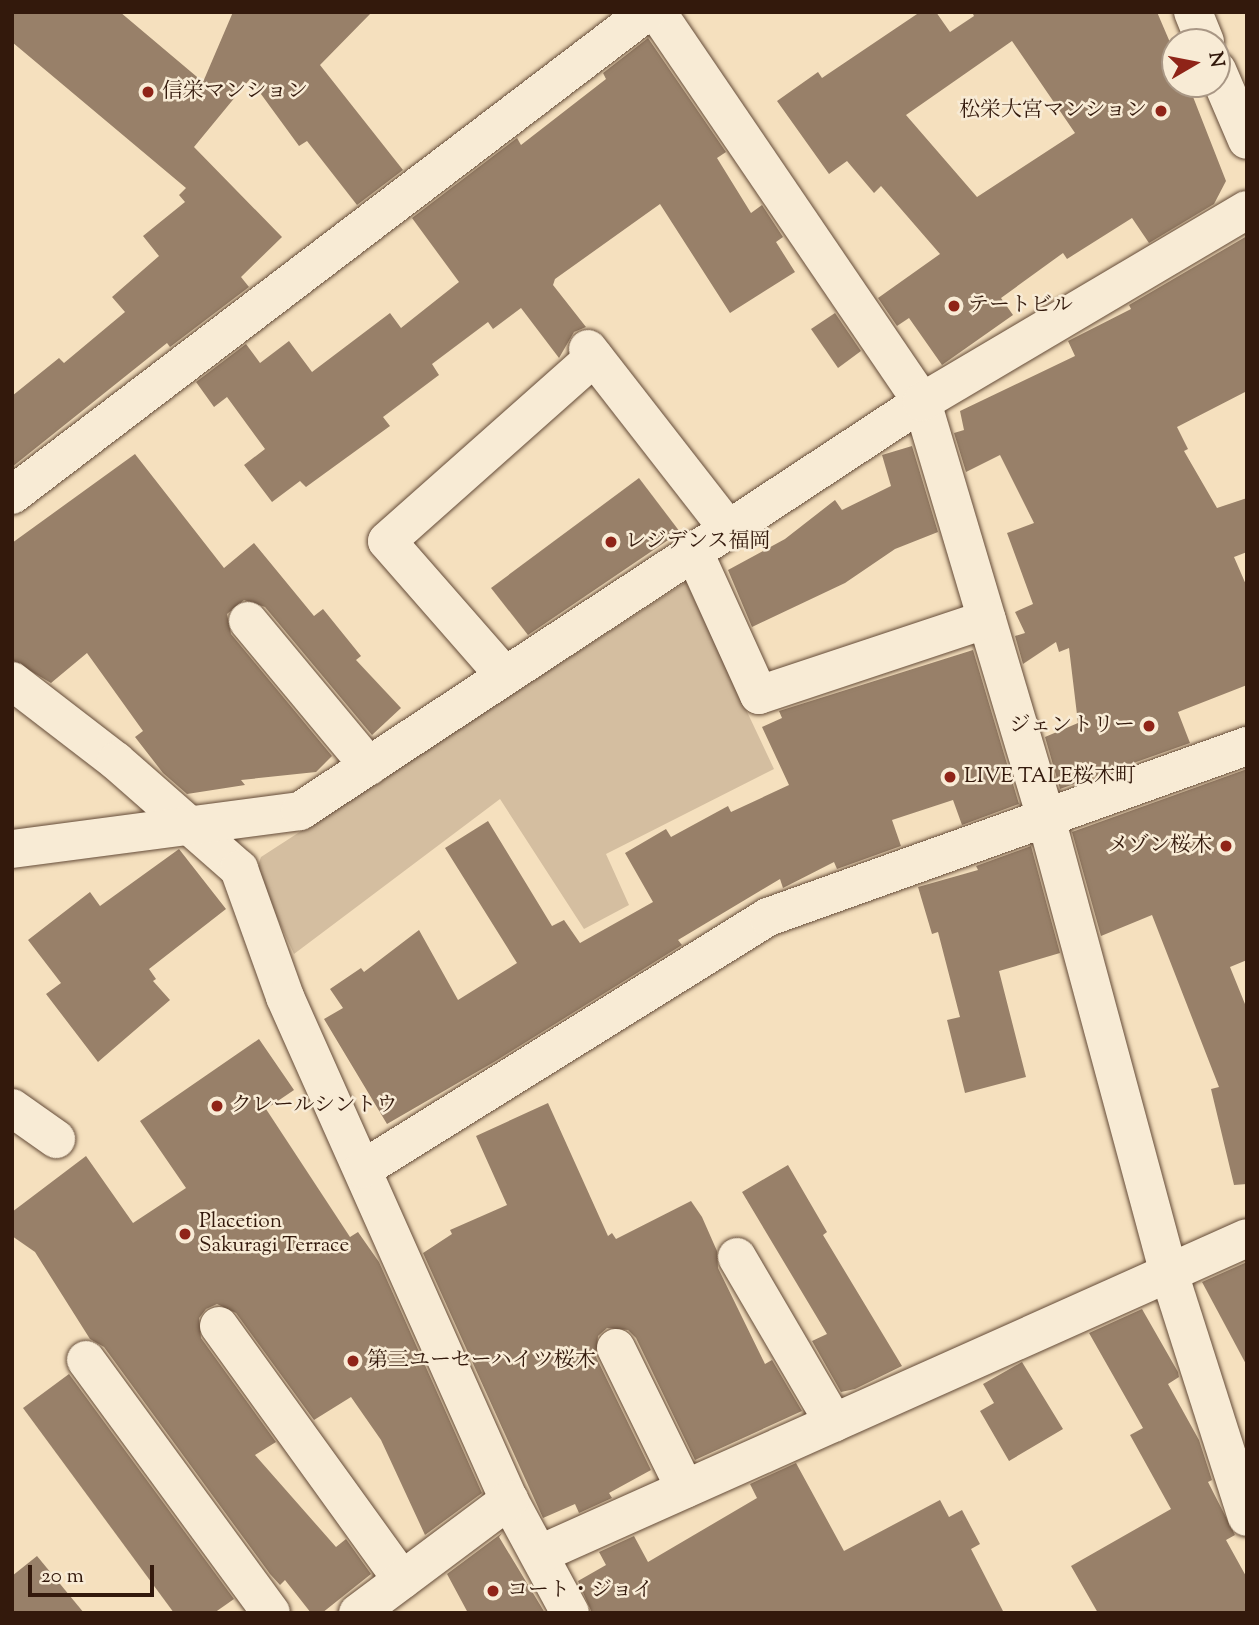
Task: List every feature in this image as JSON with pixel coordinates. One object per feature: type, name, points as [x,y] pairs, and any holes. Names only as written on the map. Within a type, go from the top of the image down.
[{"type":"street","points":[[12,495],[647,12]]},
{"type":"street","points":[[657,12],[922,402],[1046,818],[1169,1273],[1247,1517]]},
{"type":"street","points":[[1229,98],[1247,140]]},
{"type":"street","points":[[12,849],[300,811],[922,402],[1247,210]]},
{"type":"street","points":[[505,676],[387,541],[591,353],[728,529]]},
{"type":"street","points":[[694,552],[759,695],[987,619]]},
{"type":"street","points":[[248,621],[369,766]]},
{"type":"street","points":[[12,681],[116,761],[239,869],[285,997],[509,1500],[570,1613]]},
{"type":"street","points":[[363,1169],[768,917],[1247,746]]},
{"type":"street","points":[[12,1108],[56,1139]]},
{"type":"street","points":[[540,1554],[1247,1238]]},
{"type":"street","points":[[737,1257],[834,1423]]},
{"type":"street","points":[[219,1326],[402,1580]]},
{"type":"street","points":[[616,1348],[685,1489]]},
{"type":"street","points":[[86,1360],[271,1613]]},
{"type":"street","points":[[358,1613],[509,1500]]},
{"type":"shaded area","points":[[686,582],[774,769],[606,854],[629,905],[584,929],[500,799],[294,954],[256,872],[261,857]]},
{"type":"building","points":[[12,12],[120,12],[203,82],[233,12],[372,12],[320,65],[403,170],[357,205],[307,141],[299,146],[250,79],[194,147],[282,237],[241,277],[249,287],[170,347],[167,343],[12,467],[12,396],[59,358],[64,363],[125,312],[112,297],[159,256],[143,236],[185,202],[179,195],[186,188],[12,42]]},
{"type":"building","points":[[920,12],[936,12],[950,32],[974,16],[972,12],[1157,12],[1164,28],[1161,28],[1161,98],[1193,98],[1226,181],[1214,204],[1149,243],[1132,218],[1067,259],[1063,253],[1001,298],[1013,315],[942,365],[909,318],[897,326],[878,298],[940,254],[881,186],[874,193],[847,161],[829,174],[777,101],[818,72],[822,78]],"holes":[[[1012,41],[1075,133],[977,197],[906,115]]]},
{"type":"building","points":[[648,38],[726,152],[717,158],[751,213],[762,205],[783,237],[776,242],[795,272],[730,313],[660,204],[555,279],[553,285],[586,327],[574,332],[559,358],[521,308],[493,329],[488,322],[432,364],[439,375],[383,417],[390,426],[306,487],[300,481],[272,502],[244,465],[265,449],[227,397],[214,407],[196,382],[246,344],[260,363],[289,341],[312,372],[390,313],[401,328],[459,282],[412,218],[517,138],[521,145],[606,79],[603,73]]},
{"type":"building","points":[[1247,236],[1247,391],[1177,427],[1188,449],[1184,451],[1217,508],[1247,498],[1247,552],[1234,557],[1247,587],[1247,685],[1178,712],[1190,743],[1060,789],[1045,737],[1078,723],[1069,648],[1059,652],[1056,642],[1023,664],[1015,636],[1025,633],[1015,612],[1033,604],[1007,533],[1034,523],[1000,455],[966,472],[954,433],[964,430],[960,411],[1075,356],[1068,341],[1131,309],[1129,305]]},
{"type":"building","points":[[835,313],[861,351],[838,368],[811,329]]},
{"type":"building","points":[[912,446],[938,532],[895,549],[845,583],[752,627],[728,570],[785,539],[835,500],[842,510],[891,486],[882,455]]},
{"type":"building","points":[[135,454],[224,568],[254,543],[314,616],[323,609],[361,656],[356,660],[401,708],[372,735],[265,607],[244,600],[227,614],[231,634],[332,756],[316,772],[241,780],[245,785],[187,794],[163,773],[135,737],[143,731],[87,653],[51,683],[12,660],[12,543]]},
{"type":"building","name":"レジデンス福岡","points":[[639,478],[680,532],[528,635],[491,588]]},
{"type":"building","points":[[973,650],[1019,804],[962,825],[953,800],[892,820],[901,846],[837,869],[834,862],[783,888],[780,879],[678,940],[682,945],[494,1062],[387,1124],[324,1019],[343,1008],[330,989],[361,968],[364,972],[419,930],[458,1000],[517,963],[445,848],[488,821],[552,926],[564,920],[580,943],[653,902],[625,853],[666,829],[671,837],[728,806],[731,812],[789,785],[762,727],[782,718],[779,711]]},
{"type":"building","points":[[1247,769],[1247,960],[1230,967],[1247,1009],[1247,1184],[1234,1185],[1211,1089],[1219,1087],[1152,915],[1101,936],[1072,832]]},
{"type":"building","points":[[1031,846],[1060,953],[999,971],[1026,1077],[965,1093],[947,1020],[960,1017],[938,932],[932,934],[918,887],[978,870],[976,866]]},
{"type":"building","points":[[179,849],[226,909],[149,969],[156,979],[153,981],[170,1000],[98,1062],[46,994],[61,983],[28,940],[90,892],[100,906]]},
{"type":"building","points":[[259,1039],[294,1090],[266,1109],[350,1237],[358,1232],[379,1262],[482,1493],[425,1535],[381,1440],[351,1397],[314,1420],[236,1313],[217,1304],[206,1309],[199,1318],[201,1338],[276,1442],[255,1455],[336,1547],[346,1539],[371,1574],[322,1613],[311,1613],[285,1580],[280,1585],[270,1574],[104,1347],[90,1339],[35,1252],[12,1236],[12,1212],[86,1156],[133,1223],[186,1188],[140,1121]]},
{"type":"building","points":[[548,1103],[608,1236],[612,1233],[616,1239],[691,1201],[702,1217],[717,1251],[718,1268],[765,1364],[772,1360],[802,1411],[695,1460],[636,1338],[628,1330],[607,1328],[598,1336],[596,1357],[651,1470],[609,1493],[612,1498],[579,1513],[575,1504],[543,1518],[423,1253],[452,1234],[450,1230],[507,1205],[476,1136]]},
{"type":"building","points":[[788,1165],[827,1232],[823,1235],[902,1366],[855,1389],[841,1392],[812,1341],[827,1334],[742,1192]]},
{"type":"building","points":[[1247,1262],[1247,1366],[1202,1282]]},
{"type":"building","points":[[1142,1309],[1178,1372],[1179,1377],[1168,1384],[1199,1440],[1212,1480],[1208,1482],[1235,1535],[1226,1540],[1247,1578],[1247,1613],[1098,1613],[1071,1566],[1171,1509],[1130,1435],[1143,1428],[1089,1333]]},
{"type":"building","points":[[1022,1362],[1063,1429],[1009,1461],[980,1411],[994,1403],[983,1384]]},
{"type":"building","points":[[69,1374],[234,1599],[214,1613],[174,1613],[23,1408]]},
{"type":"building","points":[[796,1463],[844,1551],[940,1500],[949,1517],[962,1510],[980,1544],[971,1549],[1004,1613],[592,1613],[578,1581],[606,1565],[599,1552],[634,1536],[648,1562],[757,1498],[750,1484]]},
{"type":"building","name":"コート・ジョイ","points":[[502,1533],[499,1537],[545,1613],[468,1613],[447,1574]]},
{"type":"building","points":[[37,1556],[84,1613],[12,1613],[12,1576]]},
{"type":"place","name":"信栄マンション","points":[[148,92]]},
{"type":"place","name":"松栄大宮マンション","points":[[1161,111]]},
{"type":"place","name":"テートビル","points":[[954,306]]},
{"type":"place","name":"レジデンス福岡","points":[[611,542]]},
{"type":"place","name":"ジェントリー","points":[[1149,726]]},
{"type":"place","name":"LIVE TALE桜木町","points":[[950,777]]},
{"type":"place","name":"メゾン桜木","points":[[1226,846]]},
{"type":"place","name":"クレールシントウ","points":[[217,1106]]},
{"type":"place","name":"Placetion Sakuragi Terrace","points":[[185,1234]]},
{"type":"place","name":"第三ユーセーハイツ桜木","points":[[353,1361]]},
{"type":"place","name":"コート・ジョイ","points":[[493,1591]]}]
